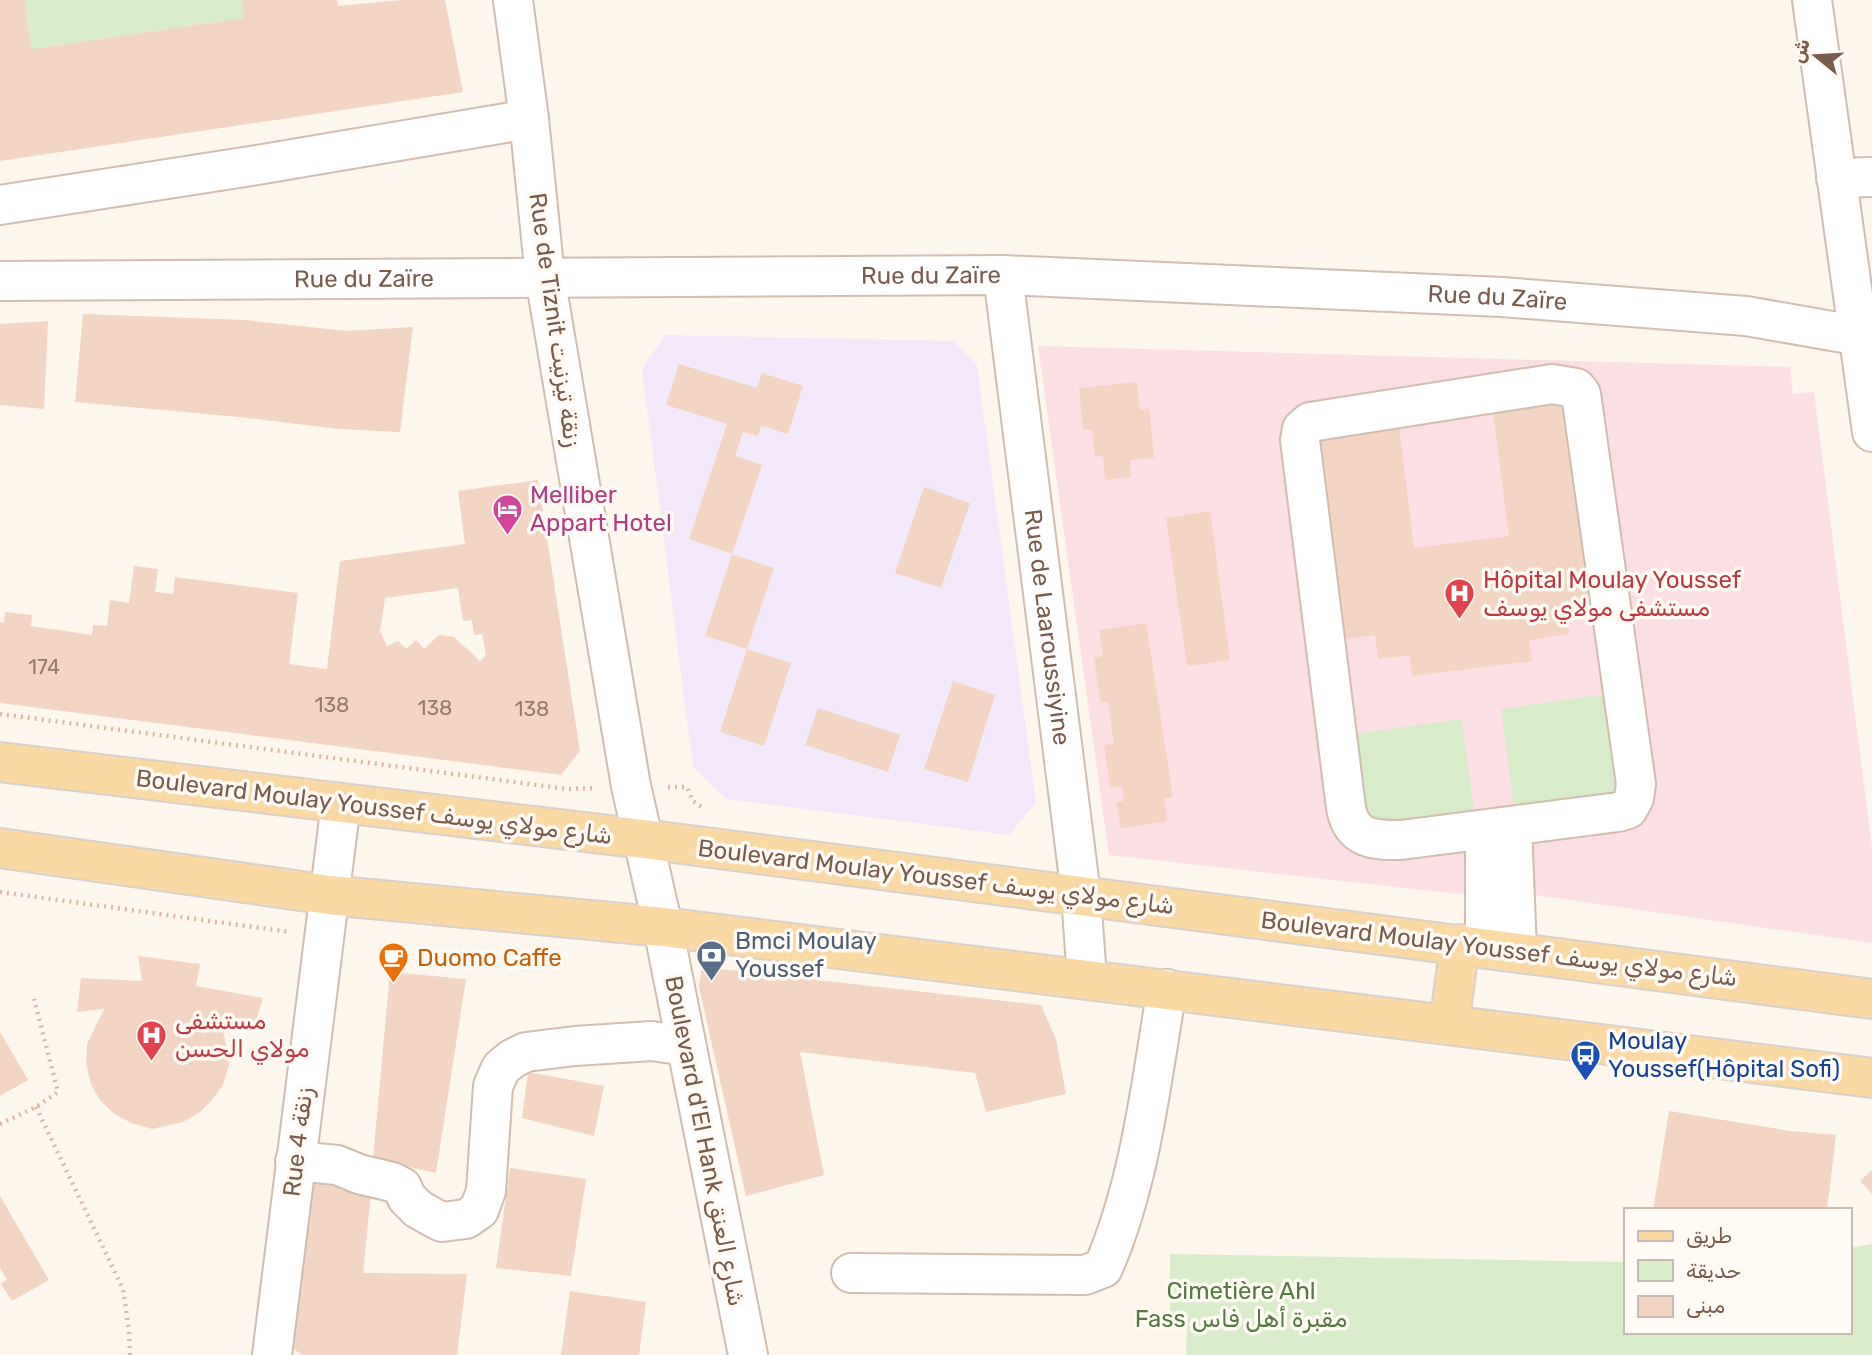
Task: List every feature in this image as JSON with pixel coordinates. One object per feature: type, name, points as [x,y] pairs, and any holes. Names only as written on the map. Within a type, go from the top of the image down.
[{"type":"main road","name":"Boulevard Moulay Youssef شارع مولاي يوسف","points":[[0,762],[643,839],[1872,999]]},
{"type":"main road","points":[[0,848],[329,895],[663,927],[1872,1078]]},
{"type":"main road","points":[[1449,1024],[1487,948]]},
{"type":"street","name":"Rue de Tiznit زنقة تيزنيت","points":[[513,0],[529,119],[545,277],[631,786],[663,927]]},
{"type":"street","points":[[1811,0],[1854,177],[1872,432]]},
{"type":"street","points":[[0,205],[529,119]]},
{"type":"street","name":"Rue du Zaïre","points":[[0,281],[1003,275],[1502,297],[1746,316],[1865,336]]},
{"type":"street","name":"Rue de Laaroussiyine","points":[[1003,275],[1081,895],[1087,979]]},
{"type":"street","points":[[1552,384],[1576,388],[1581,394],[1636,784],[1634,798],[1628,809],[1618,812],[1499,828],[1401,841],[1382,840],[1356,831],[1348,820],[1300,440],[1302,429],[1310,422],[1552,384]]},
{"type":"street","name":"Rue 4 زنقة","points":[[272,1355],[341,803]]},
{"type":"street","points":[[1487,948],[1499,828]]},
{"type":"street","name":"Boulevard d'El Hank شارع العنق","points":[[663,927],[748,1355]]},
{"type":"street","points":[[851,1273],[1085,1275],[1102,1268],[1119,1231],[1139,1147],[1167,989]]},
{"type":"street","points":[[295,1161],[337,1165],[359,1174],[392,1182],[402,1187],[407,1198],[418,1209],[433,1218],[442,1222],[466,1219],[479,1210],[486,1191],[493,1086],[501,1068],[512,1059],[526,1052],[632,1042],[652,1041],[686,1046]]},
{"type":"path","points":[[0,714],[568,789],[687,787],[693,801],[703,808],[715,810]]},
{"type":"path","points":[[0,892],[324,937]]},
{"type":"path","points":[[0,1124],[36,1107],[58,1092],[34,999]]},
{"type":"path","points":[[36,1107],[123,1289],[130,1355]]},
{"type":"shaded area","points":[[665,335],[954,341],[977,365],[1036,803],[1009,835],[726,799],[693,767],[642,369]]},
{"type":"shaded area","name":"Hôpital Moulay Youssef مستشفى مولاي يوسف","points":[[1038,346],[1790,367],[1793,394],[1814,392],[1872,848],[1872,943],[1535,895],[1534,880],[1459,894],[1109,855]]},
{"type":"green space","points":[[25,0],[242,0],[244,18],[31,49]]},
{"type":"green space","points":[[1607,694],[1620,789],[1615,794],[1514,808],[1501,709]]},
{"type":"green space","points":[[1462,719],[1474,811],[1379,824],[1365,813],[1354,734]]},
{"type":"green space","name":"Cimetière Ahl Fass مقبرة أهل فاس","points":[[1872,1244],[1872,1355],[1186,1355],[1187,1325],[1170,1323],[1170,1254],[1624,1262],[1624,1334],[1851,1334],[1851,1248]]},
{"type":"building","points":[[0,0],[25,0],[31,49],[244,18],[242,0],[337,0],[338,6],[401,0],[445,0],[463,92],[0,161]]},
{"type":"building","points":[[83,314],[246,320],[346,331],[413,327],[400,432],[338,429],[75,402]]},
{"type":"building","points":[[48,321],[44,409],[0,405],[0,324]]},
{"type":"building","points":[[679,364],[757,388],[762,373],[803,386],[788,434],[761,426],[758,436],[743,432],[735,456],[762,465],[732,554],[689,539],[727,424],[666,405]]},
{"type":"building","points":[[1137,382],[1140,410],[1149,408],[1154,458],[1130,460],[1131,477],[1105,480],[1103,456],[1095,457],[1092,430],[1083,430],[1079,388]]},
{"type":"building","points":[[1567,403],[1592,601],[1566,604],[1569,634],[1529,640],[1532,661],[1412,676],[1410,655],[1378,659],[1375,635],[1344,639],[1318,435],[1399,425],[1414,548],[1509,536],[1493,412]]},
{"type":"building","points":[[538,480],[580,751],[561,775],[0,703],[0,622],[4,623],[5,612],[32,615],[31,626],[92,635],[93,625],[107,626],[110,600],[129,603],[134,566],[158,569],[155,592],[173,594],[175,577],[298,593],[289,664],[327,669],[340,561],[465,544],[458,491]],"holes":[[[458,588],[463,621],[472,620],[474,635],[482,634],[486,655],[480,661],[454,637],[439,635],[424,649],[416,640],[406,649],[398,641],[387,646],[380,631],[385,598]]]},
{"type":"building","points":[[924,487],[970,503],[941,588],[895,573]]},
{"type":"building","points":[[1210,511],[1230,660],[1187,666],[1166,518]]},
{"type":"building","points":[[732,554],[774,568],[747,649],[705,636]]},
{"type":"building","points":[[1146,623],[1173,797],[1164,798],[1167,821],[1121,829],[1116,802],[1124,801],[1122,786],[1110,788],[1104,745],[1114,744],[1108,701],[1101,702],[1094,658],[1103,656],[1099,630]]},
{"type":"building","points":[[747,649],[791,663],[764,746],[720,732]]},
{"type":"building","points":[[953,681],[995,695],[968,782],[924,769]]},
{"type":"building","points":[[818,708],[900,735],[888,772],[805,745]]},
{"type":"building","points":[[138,956],[200,964],[196,986],[263,998],[253,1031],[223,1028],[229,1065],[223,1085],[211,1101],[200,1112],[183,1122],[152,1129],[131,1123],[113,1113],[99,1099],[91,1084],[86,1063],[87,1044],[104,1009],[77,1012],[81,978],[142,981]]},
{"type":"building","points":[[702,967],[1041,1005],[1056,1039],[1066,1094],[986,1112],[975,1073],[800,1052],[824,1175],[746,1196],[699,987]]},
{"type":"building","points":[[390,972],[466,979],[436,1173],[373,1159]]},
{"type":"building","points":[[0,1032],[28,1080],[0,1096]]},
{"type":"building","points":[[528,1072],[604,1086],[594,1136],[522,1118]]},
{"type":"building","points":[[1669,1111],[1790,1131],[1836,1135],[1827,1208],[1653,1208]]},
{"type":"building","points":[[510,1168],[586,1179],[571,1276],[496,1268]]},
{"type":"building","points":[[1872,1170],[1872,1194],[1860,1181]]},
{"type":"building","points":[[308,1174],[371,1193],[363,1273],[467,1274],[457,1355],[302,1355],[287,1344]]},
{"type":"building","points":[[0,1196],[49,1280],[12,1301],[1,1284],[7,1280],[0,1268]]},
{"type":"building","points":[[570,1291],[646,1302],[639,1355],[561,1355]]},
{"type":"place","name":"Melliber Appart Hotel","points":[[507,536]]},
{"type":"place","name":"Hôpital Moulay Youssef مستشفى مولاي يوسف","points":[[1460,621]]},
{"type":"place","name":"Bmci Moulay Youssef","points":[[712,982]]},
{"type":"place","name":"Duomo Caffe","points":[[394,985]]},
{"type":"place","name":"مستشفى مولاي الحسن","points":[[152,1062]]},
{"type":"place","name":"Moulay Youssef(Hôpital Sofi)","points":[[1585,1082]]}]
